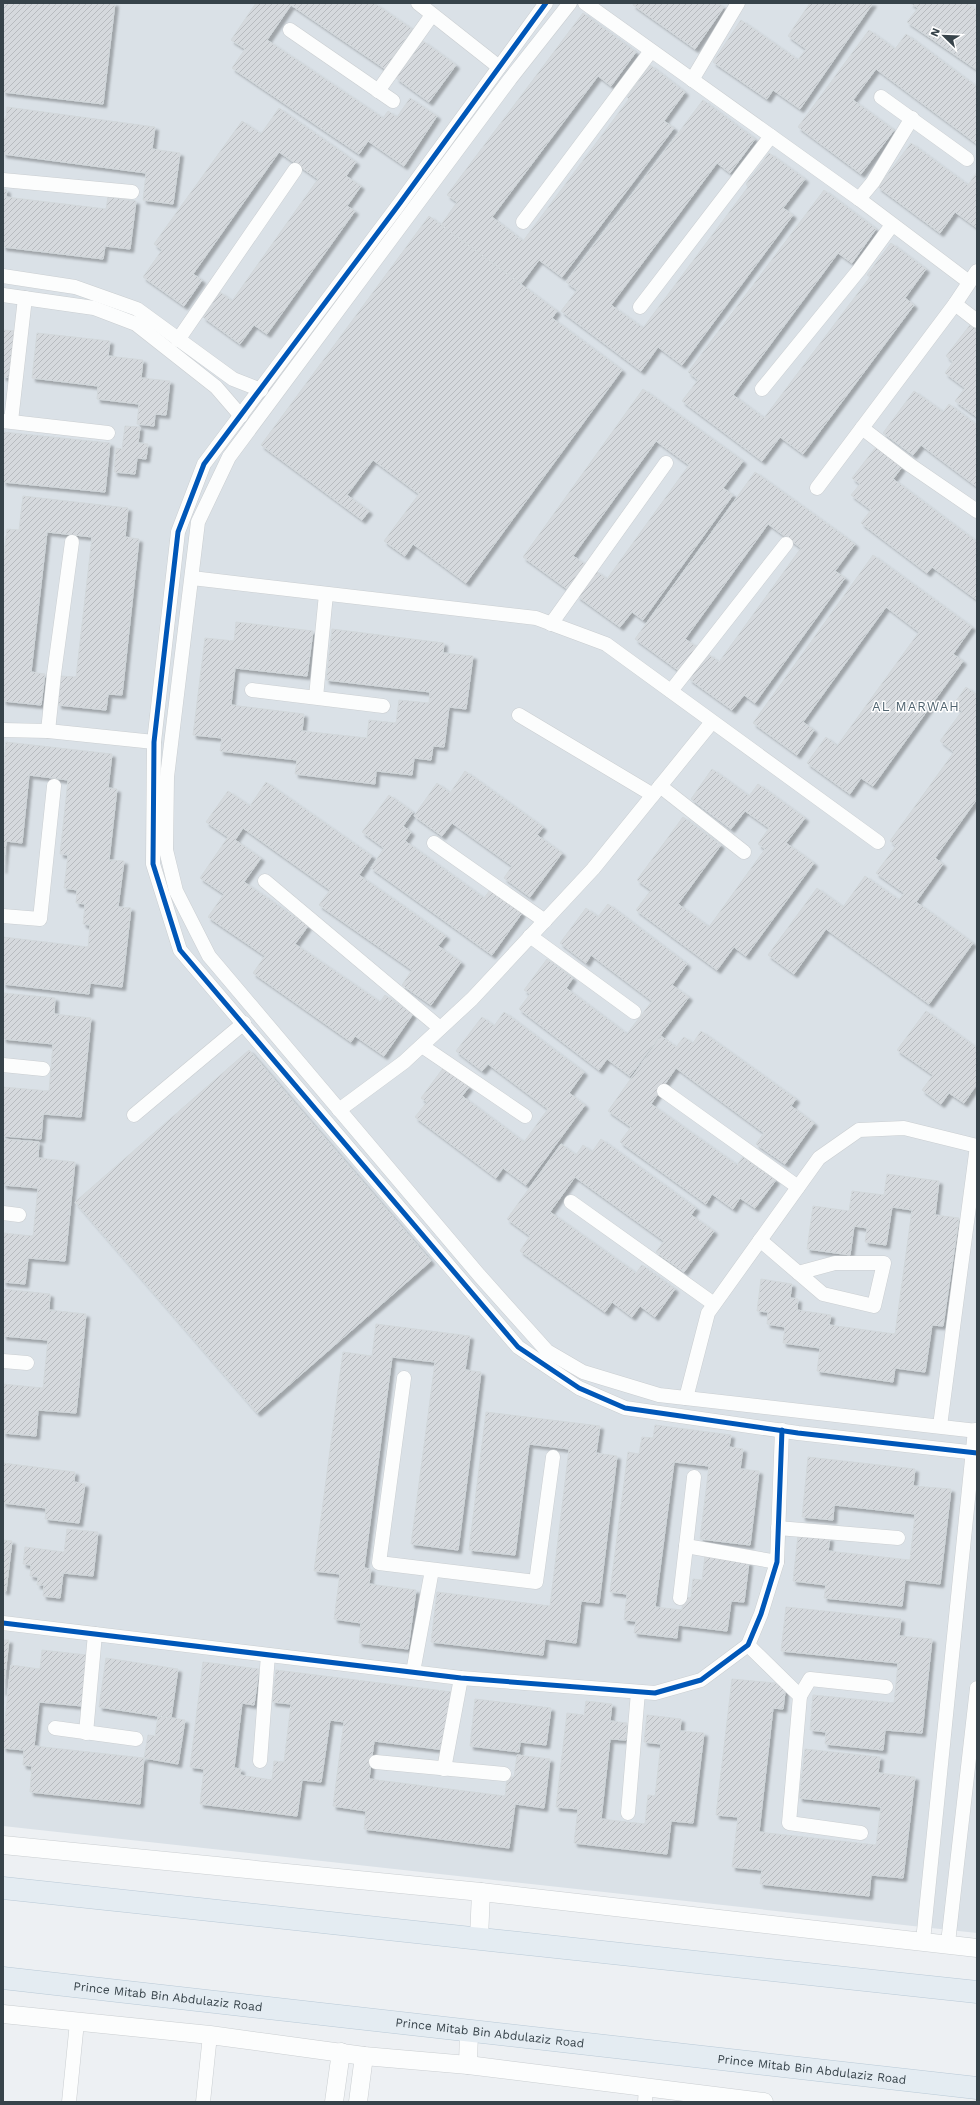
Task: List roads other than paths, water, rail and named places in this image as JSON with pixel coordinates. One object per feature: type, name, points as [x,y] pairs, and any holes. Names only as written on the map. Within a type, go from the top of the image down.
[{"type":"main road","points":[[3,1888],[977,1992]]},
{"type":"main road","name":"Prince Mitab Bin Abdulaziz Road","points":[[3,1978],[977,2088]]},
{"type":"street","points":[[418,3],[499,68]]},
{"type":"street","points":[[546,3],[204,464],[178,532],[154,742],[153,864],[180,950],[244,1023],[518,1347],[579,1388],[625,1408],[782,1430],[975,1453]]},
{"type":"street","points":[[570,3],[510,79],[229,457],[198,522],[167,777],[166,850],[176,891],[208,956],[479,1275],[547,1351],[583,1372],[659,1395],[976,1431],[975,1453],[923,1941]]},
{"type":"street","points":[[585,3],[859,199],[892,225],[973,276],[955,304],[817,488]]},
{"type":"street","points":[[692,80],[738,3]]},
{"type":"street","points":[[378,91],[432,15]]},
{"type":"street","points":[[290,30],[392,101]]},
{"type":"street","points":[[523,222],[651,51]]},
{"type":"street","points":[[881,97],[967,159]]},
{"type":"street","points":[[859,199],[873,182],[912,118]]},
{"type":"street","points":[[640,307],[771,136]]},
{"type":"street","points":[[178,340],[295,170]]},
{"type":"street","points":[[3,180],[132,192]]},
{"type":"street","points":[[762,389],[859,270],[892,225]]},
{"type":"street","points":[[3,276],[75,287],[137,309],[233,379],[260,390]]},
{"type":"street","points":[[3,295],[94,308],[136,324],[216,387],[241,416]]},
{"type":"street","points":[[25,298],[7,421],[108,433]]},
{"type":"street","points":[[955,304],[977,321]]},
{"type":"street","points":[[862,428],[910,465],[977,512]]},
{"type":"street","points":[[551,624],[666,463]]},
{"type":"street","points":[[48,731],[54,674],[72,542]]},
{"type":"street","points":[[671,691],[786,544]]},
{"type":"street","points":[[192,578],[536,618],[606,644],[878,842]]},
{"type":"street","points":[[316,697],[326,594]]},
{"type":"street","points":[[252,690],[383,706]]},
{"type":"street","points":[[519,715],[657,791],[744,852]]},
{"type":"street","points":[[339,1110],[404,1062],[472,999],[593,869],[712,722]]},
{"type":"street","points":[[3,730],[48,731],[154,742]]},
{"type":"street","points":[[3,916],[40,919],[54,786]]},
{"type":"street","points":[[434,843],[545,921]]},
{"type":"street","points":[[265,881],[440,1028]]},
{"type":"street","points":[[530,936],[634,1012]]},
{"type":"street","points":[[134,1115],[244,1023]]},
{"type":"street","points":[[422,1046],[525,1116]]},
{"type":"street","points":[[3,1065],[43,1069]]},
{"type":"street","points":[[664,1091],[798,1187]]},
{"type":"street","points":[[686,1398],[708,1313],[819,1158],[859,1130],[904,1128],[977,1146],[940,1426]]},
{"type":"street","points":[[571,1202],[714,1304]]},
{"type":"street","points":[[3,1213],[19,1215]]},
{"type":"street","points":[[760,1240],[798,1273],[823,1294],[874,1306],[884,1263],[835,1264],[798,1273]]},
{"type":"street","points":[[3,1361],[27,1363]]},
{"type":"street","points":[[404,1378],[379,1563],[536,1582],[553,1457]]},
{"type":"street","points":[[3,1623],[461,1678],[655,1693],[701,1680],[748,1645],[761,1614],[777,1562],[782,1430]]},
{"type":"street","points":[[680,1598],[694,1477]]},
{"type":"street","points":[[778,1528],[898,1538]]},
{"type":"street","points":[[686,1546],[777,1562]]},
{"type":"street","points":[[413,1672],[432,1570]]},
{"type":"street","points":[[86,1733],[95,1634]]},
{"type":"street","points":[[748,1645],[800,1696]]},
{"type":"street","points":[[260,1761],[268,1655]]},
{"type":"street","points":[[444,1769],[461,1678]]},
{"type":"street","points":[[861,1833],[789,1823],[800,1696],[810,1679],[886,1687]]},
{"type":"street","points":[[948,1944],[977,1688]]},
{"type":"street","points":[[628,1813],[638,1692]]},
{"type":"street","points":[[55,1728],[136,1739]]},
{"type":"street","points":[[376,1762],[504,1774]]},
{"type":"street","points":[[3,1845],[481,1892],[977,1948]]},
{"type":"street","points":[[479,1938],[481,1892]]},
{"type":"street","points":[[3,2014],[210,2035],[364,2056],[468,2065],[646,2094],[764,2102]]},
{"type":"street","points":[[69,2102],[76,2022]]},
{"type":"street","points":[[468,2065],[469,2031]]},
{"type":"street","points":[[203,2102],[210,2035]]},
{"type":"street","points":[[334,2102],[341,2052]]},
{"type":"street","points":[[358,2102],[364,2056]]},
{"type":"district","name":"AL MARWAH","points":[[916,706]]}]
